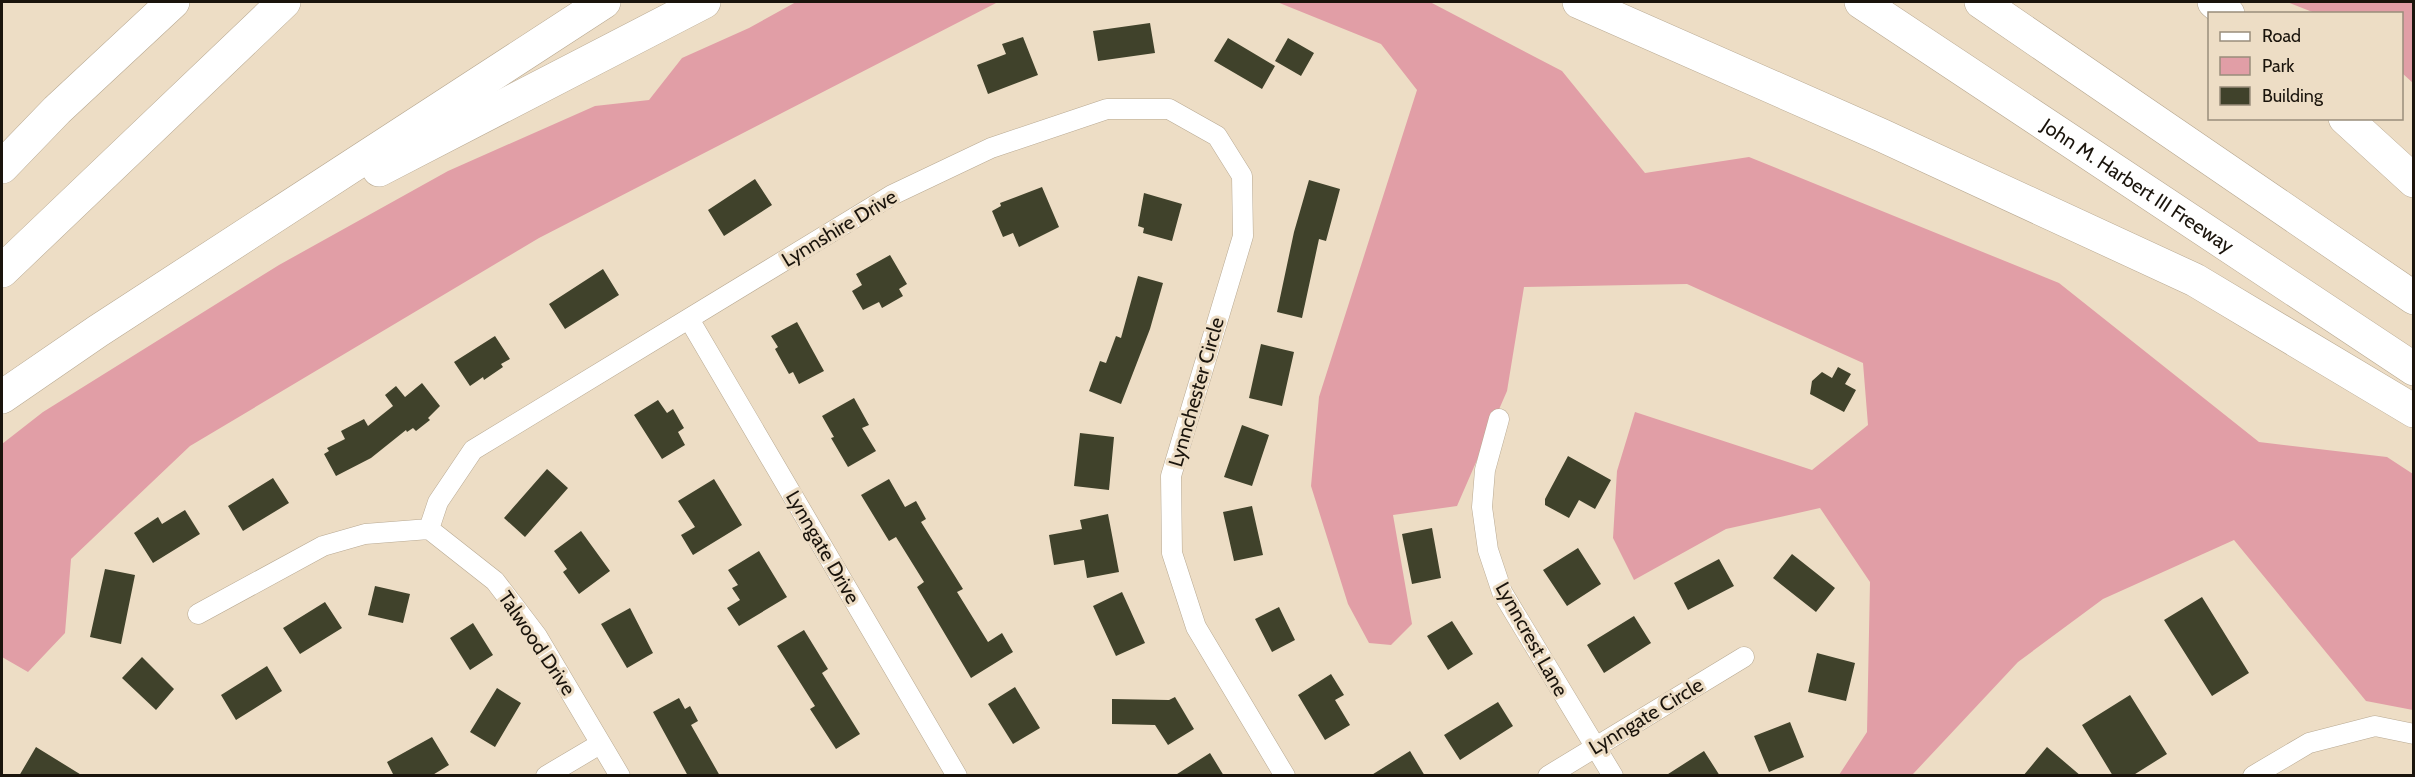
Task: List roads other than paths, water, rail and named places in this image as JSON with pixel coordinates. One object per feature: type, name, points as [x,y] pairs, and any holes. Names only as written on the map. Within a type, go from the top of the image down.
[{"type":"highway","points":[[2,166],[57,110],[173,2]]},
{"type":"highway","points":[[2,271],[284,2]]},
{"type":"highway","points":[[2,397],[225,248],[604,2]]},
{"type":"highway","points":[[225,248],[497,111],[704,2]]},
{"type":"highway","points":[[1579,2],[1881,135],[2195,280],[2414,411]]},
{"type":"highway","name":"John M. Harbert III Freeway","points":[[1861,2],[2414,369]]},
{"type":"highway","points":[[1981,2],[2414,298]]},
{"type":"highway","points":[[2347,120],[2414,181]]},
{"type":"street","name":"Lynnshire Drive","points":[[429,530],[438,502],[473,450],[892,195],[991,148],[1107,109],[1169,109],[1217,136],[1242,176],[1243,236]]},
{"type":"street","name":"Lynnchester Circle","points":[[1243,236],[1171,476],[1172,553],[1196,627],[1285,776]]},
{"type":"street","name":"Lynngate Drive","points":[[689,320],[957,776]]},
{"type":"street","name":"Lynncrest Lane","points":[[1499,419],[1485,470],[1482,507],[1488,550],[1502,592],[1613,776]]},
{"type":"street","points":[[198,614],[323,546],[365,534],[429,530]]},
{"type":"street","name":"Talwood Drive","points":[[429,530],[495,581],[537,636],[620,776]]},
{"type":"street","name":"Lynngate Circle","points":[[1548,776],[1744,657]]},
{"type":"street","points":[[2253,776],[2309,743],[2375,726],[2414,734]]},
{"type":"street","points":[[546,776],[600,744]]}]
